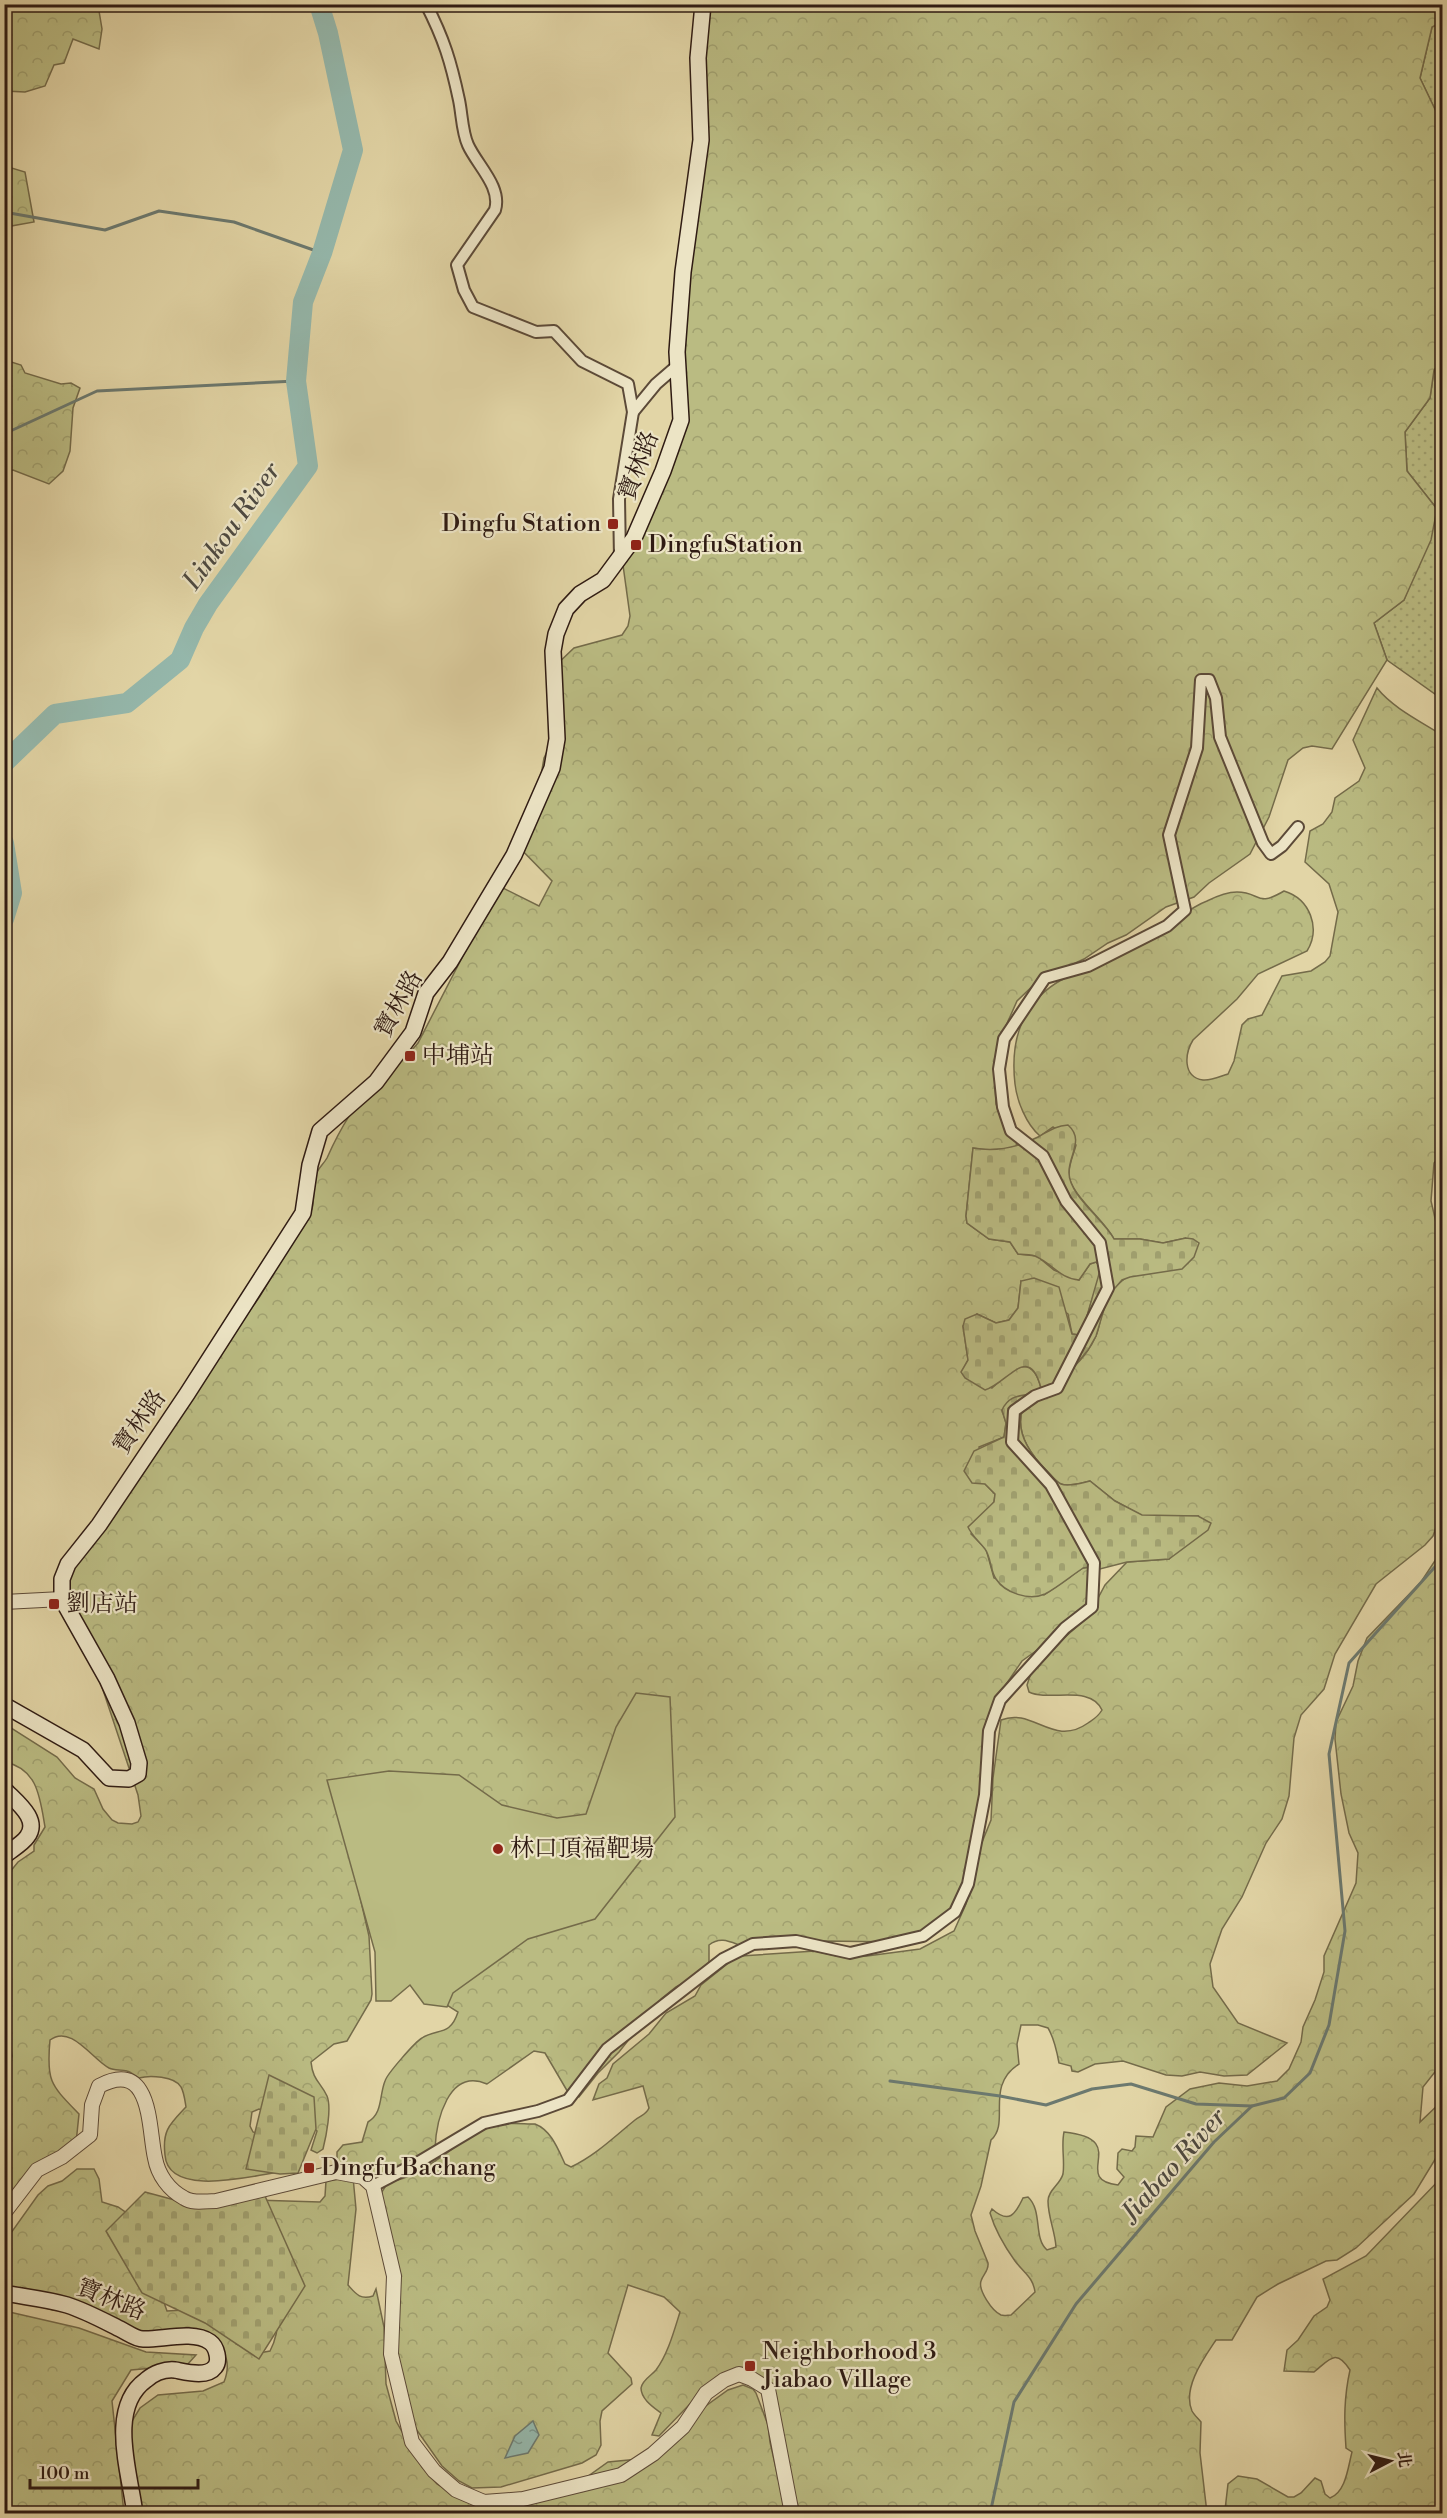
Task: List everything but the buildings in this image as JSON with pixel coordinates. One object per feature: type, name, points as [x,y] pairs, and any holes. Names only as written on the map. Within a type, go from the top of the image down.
[{"type":"main road","name":"寶林路","points":[[62,1599],[62,1579],[68,1564],[99,1525],[187,1394],[303,1213],[309,1165],[320,1131],[376,1082],[413,1032],[426,993],[450,962],[497,886],[530,821],[552,768],[557,739],[553,651],[556,634],[566,609],[580,594],[603,580],[633,538],[653,496],[681,420],[677,352],[682,282],[701,140],[698,58],[703,4]]},
{"type":"main road","points":[[4,1705],[83,1749],[109,1778],[129,1779],[138,1774],[139,1762],[127,1723],[107,1679],[62,1599]]},
{"type":"main road","points":[[4,1789],[28,1814],[31,1825],[28,1836],[4,1856]]},
{"type":"main road","name":"寶林路","points":[[4,2293],[68,2305],[141,2339],[166,2336],[192,2338],[210,2342],[216,2349],[218,2360],[215,2367],[209,2371],[193,2374],[173,2370],[160,2372],[139,2385],[129,2397],[124,2412],[126,2460],[135,2514]]},
{"type":"street","points":[[426,4],[443,35],[453,70],[467,143],[495,190],[498,201],[495,210],[457,266],[464,290],[473,307],[536,332],[554,331],[582,361],[628,384],[633,412],[619,498],[620,558]]},
{"type":"street","points":[[633,412],[656,384],[678,365]]},
{"type":"street","points":[[373,2186],[484,2123],[538,2111],[568,2100],[607,2049],[723,1959],[753,1944],[796,1941],[850,1953],[923,1936],[955,1912],[968,1884],[985,1796],[989,1731],[999,1700],[1065,1628],[1092,1607],[1094,1563],[1050,1485],[1012,1442],[1014,1411],[1035,1396],[1057,1388],[1108,1288],[1100,1243],[1066,1202],[1043,1156],[1011,1131],[1004,1107],[999,1070],[1004,1039],[1045,978],[1088,966],[1167,926],[1185,910],[1169,835],[1197,748],[1201,680],[1209,680],[1216,698],[1220,737],[1263,843],[1271,854],[1282,846],[1298,827]]},
{"type":"street","points":[[4,1602],[62,1599]]},
{"type":"street","points":[[4,2213],[37,2170],[62,2157],[90,2135],[92,2104],[99,2086],[110,2080],[126,2080],[138,2088],[147,2100],[155,2159],[162,2178],[171,2189],[185,2199],[195,2202],[216,2201],[336,2172],[363,2177],[373,2186],[394,2276],[391,2354],[412,2442],[434,2470],[456,2490],[484,2502],[523,2499],[621,2475],[653,2454],[683,2427],[706,2393],[724,2380],[739,2374],[768,2389],[792,2514]]},
{"type":"green space","points":[[4,5],[98,5],[102,29],[99,49],[73,39],[64,63],[54,65],[45,86],[25,92],[5,91]]},
{"type":"green space","points":[[706,5],[1442,5],[1442,22],[1432,27],[1420,78],[1442,124],[1442,361],[1434,370],[1430,398],[1405,432],[1407,471],[1437,509],[1431,540],[1404,600],[1374,623],[1387,660],[1332,749],[1312,746],[1303,748],[1288,760],[1269,817],[1250,854],[1209,883],[1194,897],[1166,907],[1126,935],[1108,943],[1084,959],[1039,980],[1017,1001],[1001,1037],[994,1066],[996,1104],[1004,1123],[1017,1138],[1016,1148],[987,1150],[973,1148],[967,1223],[989,1239],[1010,1242],[1018,1254],[1037,1256],[1054,1270],[1079,1280],[1090,1264],[1096,1262],[1101,1267],[1085,1323],[1079,1335],[1072,1334],[1068,1314],[1021,1281],[1018,1308],[1009,1320],[996,1323],[977,1314],[963,1326],[968,1360],[962,1372],[992,1388],[1007,1375],[1020,1367],[1026,1367],[1037,1376],[1041,1388],[1002,1410],[1006,1423],[1004,1437],[979,1447],[985,1484],[995,1494],[994,1502],[971,1534],[986,1549],[994,1578],[1044,1595],[1083,1568],[1090,1567],[1096,1570],[1084,1610],[1022,1661],[998,1696],[984,1782],[964,1880],[954,1909],[941,1924],[899,1942],[823,1941],[754,1949],[725,1940],[715,1942],[709,1945],[709,1964],[703,1973],[676,1987],[661,1999],[579,2097],[569,2094],[545,2053],[534,2051],[487,2084],[474,2081],[463,2083],[454,2090],[442,2112],[435,2149],[378,2181],[337,2167],[337,2152],[343,2145],[362,2142],[368,2122],[376,2114],[385,2081],[391,2072],[418,2041],[447,2029],[455,2020],[458,2012],[442,2002],[345,1832],[369,1936],[372,1994],[371,2000],[347,2041],[334,2044],[311,2062],[315,2077],[327,2096],[329,2108],[323,2149],[317,2153],[311,2150],[317,2131],[312,2127],[259,2109],[252,2112],[250,2126],[253,2132],[266,2136],[279,2172],[213,2181],[180,2176],[170,2168],[164,2146],[168,2128],[186,2107],[183,2091],[178,2083],[162,2077],[139,2078],[127,2071],[111,2069],[73,2039],[58,2036],[50,2040],[50,2074],[56,2089],[79,2114],[76,2143],[5,2205],[4,2091],[12,2056],[5,2011],[5,1878],[18,1862],[34,1851],[34,1845],[45,1827],[36,1786],[24,1771],[5,1762],[5,1724],[57,1757],[75,1778],[94,1789],[103,1809],[112,1820],[118,1823],[138,1822],[141,1816],[138,1795],[102,1687],[89,1659],[67,1623],[63,1604],[64,1583],[90,1536],[260,1296],[312,1209],[316,1174],[353,1110],[366,1093],[418,1043],[499,886],[539,906],[552,881],[516,844],[537,799],[544,758],[553,739],[553,668],[574,648],[622,635],[628,626],[630,616],[623,565],[676,424]]},
{"type":"green space","points":[[1442,22],[1442,124],[1420,78],[1432,27]]},
{"type":"green space","points":[[5,159],[8,167],[25,172],[34,222],[6,227],[8,310],[5,329]]},
{"type":"green space","points":[[5,360],[21,365],[25,373],[61,384],[71,383],[80,388],[73,408],[70,451],[63,471],[49,484],[13,470],[5,471]]},
{"type":"green space","points":[[1442,361],[1442,699],[1387,660],[1374,623],[1404,600],[1437,509],[1407,471],[1405,432],[1430,398],[1434,370]]},
{"type":"green space","points":[[1377,688],[1399,708],[1442,735],[1442,1154],[1434,1163],[1431,1201],[1442,1248],[1442,1510],[1433,1536],[1425,1545],[1376,1584],[1335,1654],[1324,1689],[1301,1715],[1294,1738],[1289,1796],[1282,1819],[1266,1843],[1242,1897],[1222,1929],[1210,1964],[1213,1987],[1238,2023],[1287,2043],[1247,2075],[1224,2076],[1200,2072],[1182,2076],[1166,2075],[1123,2061],[1095,2064],[1078,2072],[1072,2071],[1071,2066],[1059,2063],[1054,2041],[1048,2028],[1038,2025],[1021,2025],[1017,2044],[1019,2064],[1009,2073],[1003,2083],[997,2133],[991,2140],[981,2186],[971,2215],[988,2263],[988,2268],[981,2281],[982,2290],[990,2305],[1001,2315],[1011,2315],[1035,2292],[1030,2279],[1004,2244],[990,2213],[992,2209],[1003,2216],[1011,2216],[1023,2198],[1028,2197],[1033,2203],[1043,2245],[1047,2250],[1056,2247],[1048,2201],[1063,2174],[1064,2132],[1084,2136],[1095,2142],[1098,2150],[1099,2175],[1104,2181],[1118,2185],[1124,2177],[1117,2169],[1118,2153],[1122,2149],[1132,2151],[1135,2147],[1136,2136],[1153,2137],[1166,2107],[1190,2089],[1219,2083],[1247,2086],[1277,2081],[1289,2069],[1301,2042],[1303,2027],[1324,1972],[1324,1956],[1356,1883],[1358,1853],[1349,1833],[1341,1794],[1335,1739],[1336,1722],[1353,1686],[1358,1661],[1367,1638],[1421,1582],[1442,1550],[1442,2063],[1423,2087],[1420,2122],[1442,2101],[1442,2148],[1414,2194],[1356,2248],[1337,2260],[1326,2261],[1278,2284],[1257,2297],[1232,2340],[1216,2340],[1206,2355],[1192,2383],[1190,2402],[1192,2411],[1201,2422],[1200,2453],[1207,2513],[797,2513],[771,2387],[731,2370],[716,2377],[659,2436],[652,2435],[661,2413],[645,2399],[641,2388],[664,2357],[680,2312],[664,2297],[628,2285],[608,2353],[631,2378],[632,2384],[602,2411],[601,2445],[596,2455],[582,2463],[501,2487],[472,2488],[459,2481],[442,2466],[416,2429],[399,2380],[380,2195],[388,2182],[417,2172],[483,2130],[501,2124],[535,2124],[541,2127],[553,2141],[565,2164],[571,2167],[589,2157],[645,2114],[649,2108],[643,2086],[593,2100],[599,2084],[607,2078],[613,2064],[649,2034],[666,2013],[695,1996],[701,1985],[731,1961],[741,1956],[815,1951],[837,1956],[867,1956],[920,1949],[954,1931],[966,1904],[975,1873],[976,1857],[991,1820],[993,1778],[1001,1720],[1012,1717],[1023,1718],[1054,1730],[1076,1730],[1092,1720],[1102,1710],[1096,1702],[1088,1698],[1069,1695],[1038,1695],[1029,1692],[1027,1685],[1034,1664],[1088,1617],[1105,1585],[1127,1562],[1169,1559],[1198,1516],[1142,1516],[1115,1501],[1090,1481],[1071,1485],[1059,1483],[1030,1450],[1022,1434],[1021,1417],[1023,1408],[1074,1367],[1090,1347],[1098,1331],[1102,1311],[1113,1289],[1132,1273],[1186,1238],[1163,1243],[1140,1239],[1114,1239],[1070,1181],[1069,1170],[1076,1145],[1053,1127],[1040,1136],[1030,1125],[1023,1112],[1015,1084],[1014,1052],[1017,1038],[1021,1024],[1037,999],[1063,979],[1104,963],[1195,907],[1214,898],[1237,892],[1263,899],[1284,891],[1301,901],[1310,915],[1313,933],[1307,951],[1258,974],[1237,999],[1193,1040],[1188,1051],[1188,1069],[1196,1078],[1209,1080],[1228,1074],[1234,1061],[1242,1025],[1248,1019],[1262,1015],[1282,976],[1311,971],[1330,956],[1338,912],[1329,884],[1305,862],[1310,831],[1323,824],[1332,812],[1335,798],[1359,781],[1365,768],[1353,740]]},
{"type":"green space","points":[[1068,1125],[1073,1131],[1076,1142],[1069,1167],[1070,1181],[1080,1198],[1114,1239],[1140,1239],[1163,1243],[1186,1238],[1199,1243],[1194,1257],[1182,1269],[1122,1280],[1108,1296],[1096,1336],[1073,1368],[1063,1389],[1023,1408],[1022,1434],[1035,1458],[1061,1484],[1071,1485],[1090,1481],[1115,1501],[1142,1515],[1198,1516],[1211,1523],[1208,1530],[1169,1559],[1127,1562],[1096,1570],[1090,1567],[1083,1568],[1045,1594],[1032,1597],[1011,1592],[1000,1584],[994,1575],[987,1552],[968,1527],[994,1502],[995,1494],[985,1484],[972,1483],[964,1471],[974,1451],[1004,1437],[1006,1423],[1002,1410],[1006,1404],[1011,1399],[1031,1394],[1041,1388],[1036,1375],[1030,1368],[1024,1367],[1017,1369],[985,1390],[965,1378],[961,1372],[968,1360],[963,1326],[965,1319],[977,1314],[996,1323],[1009,1320],[1018,1308],[1021,1281],[1034,1278],[1059,1287],[1072,1334],[1079,1335],[1085,1323],[1101,1267],[1096,1262],[1090,1264],[1079,1280],[1067,1277],[1035,1256],[1018,1254],[1010,1242],[989,1239],[967,1223],[966,1216],[973,1148],[990,1150],[1015,1146]]},
{"type":"green space","name":"林口頂福靶場","points":[[636,1693],[670,1697],[675,1817],[595,1919],[528,1939],[453,1993],[447,2007],[424,2004],[410,1985],[391,2001],[376,2001],[375,1952],[327,1780],[389,1771],[459,1775],[502,1805],[557,1818],[586,1814],[616,1727]]},
{"type":"green space","points":[[269,2075],[314,2097],[316,2129],[298,2173],[280,2174],[246,2169]]},
{"type":"green space","points":[[77,2169],[94,2169],[99,2179],[102,2202],[118,2207],[134,2218],[167,2311],[202,2309],[231,2326],[236,2344],[259,2353],[270,2351],[276,2335],[278,2297],[270,2256],[254,2200],[320,2202],[325,2196],[326,2181],[353,2177],[356,2209],[348,2285],[361,2297],[373,2296],[376,2289],[384,2327],[386,2384],[396,2421],[422,2467],[437,2484],[458,2497],[528,2496],[584,2479],[608,2462],[639,2459],[661,2450],[657,2441],[728,2390],[743,2385],[753,2389],[756,2393],[768,2425],[786,2513],[138,2513],[131,2444],[132,2421],[140,2408],[158,2395],[203,2391],[224,2382],[227,2369],[226,2358],[220,2349],[209,2342],[132,2330],[88,2312],[53,2310],[5,2297],[4,2236],[11,2233],[38,2195],[48,2186],[62,2181]]},
{"type":"green space","points":[[1442,2177],[1442,2513],[1228,2513],[1225,2510],[1228,2484],[1238,2476],[1257,2479],[1288,2497],[1301,2493],[1315,2478],[1321,2481],[1325,2494],[1330,2498],[1340,2490],[1352,2452],[1346,2448],[1345,2428],[1350,2370],[1341,2359],[1333,2358],[1314,2372],[1284,2371],[1287,2350],[1298,2340],[1314,2316],[1327,2307],[1330,2300],[1323,2279],[1366,2256]]},
{"type":"green space","points":[[145,2192],[182,2202],[265,2196],[305,2286],[259,2359],[205,2323],[142,2293],[106,2231]]},
{"type":"green space","points":[[5,2311],[79,2328],[146,2352],[196,2355],[187,2365],[131,2370],[112,2401],[124,2513],[5,2514]]},
{"type":"water","points":[[533,2421],[539,2435],[528,2453],[505,2458],[515,2436]]},
{"type":"waterway","name":"Linkou River","points":[[4,763],[55,714],[127,703],[180,660],[208,604],[308,466],[296,381],[303,302],[322,253],[353,150],[328,33],[319,4]]},
{"type":"waterway","points":[[4,212],[105,230],[159,211],[234,222],[322,253]]},
{"type":"waterway","points":[[4,434],[97,391],[296,381]]},
{"type":"waterway","name":"Linkou River","points":[[4,843],[12,893],[4,919]]},
{"type":"waterway","name":"Jiabao River","points":[[990,2514],[1014,2402],[1076,2304],[1214,2142],[1252,2106],[1284,2098],[1310,2073],[1329,2025],[1345,1931],[1329,1754],[1349,1663],[1442,1559]]},
{"type":"waterway","points":[[890,2081],[1000,2096],[1046,2105],[1092,2089],[1131,2084],[1196,2104],[1252,2106]]},
{"type":"place","name":"Dingfu Station","points":[[613,524]]},
{"type":"place","name":"DingfuStation","points":[[636,545]]},
{"type":"place","name":"中埔站","points":[[410,1056]]},
{"type":"place","name":"劉店站","points":[[54,1604]]},
{"type":"place","name":"林口頂福靶場","points":[[498,1849]]},
{"type":"place","name":"Dingfu Bachang","points":[[309,2168]]},
{"type":"place","name":"Neighborhood 3 Jiabao Village","points":[[750,2366]]}]
